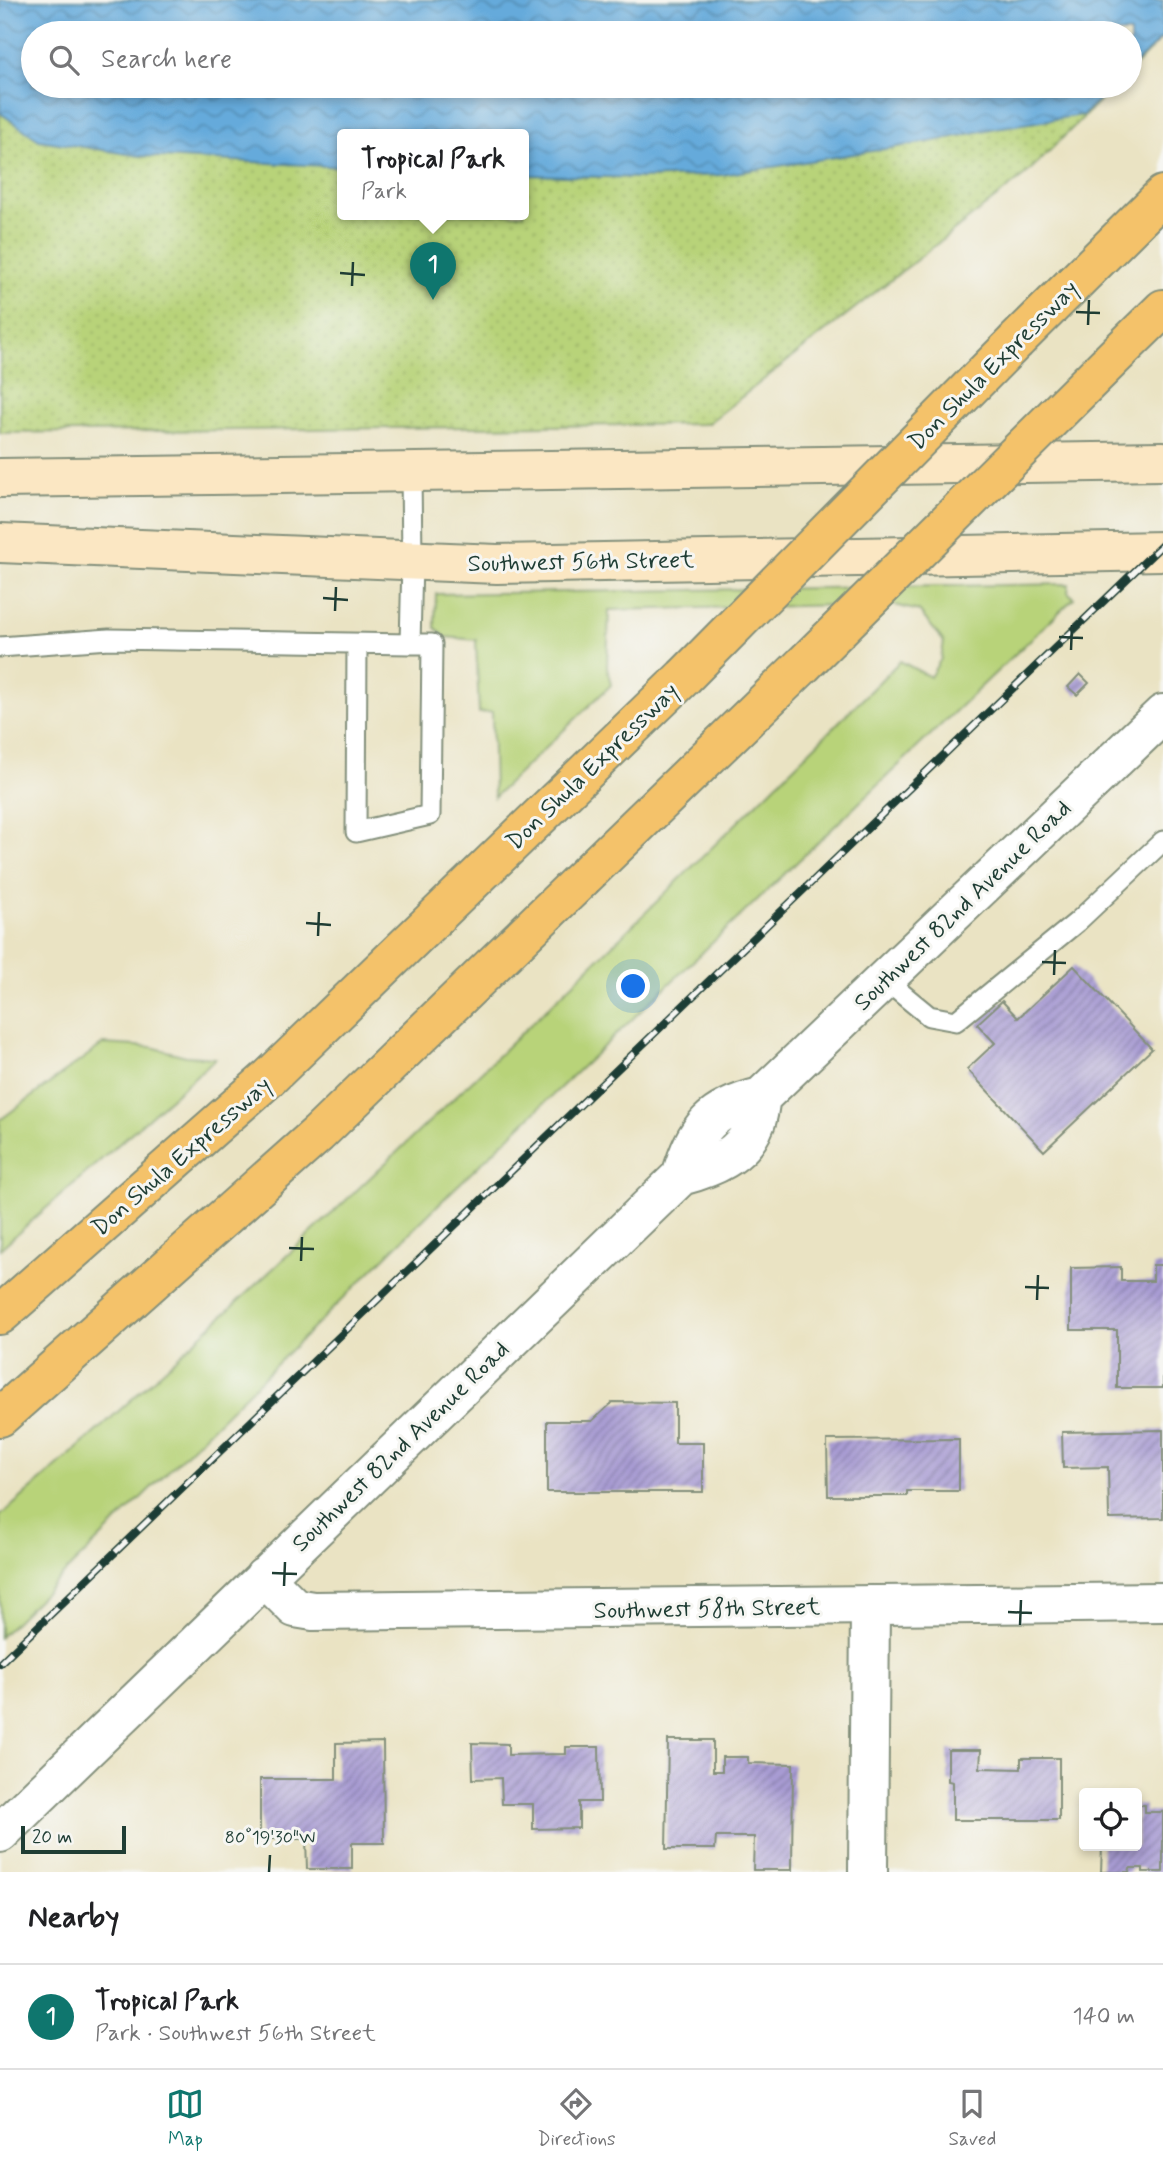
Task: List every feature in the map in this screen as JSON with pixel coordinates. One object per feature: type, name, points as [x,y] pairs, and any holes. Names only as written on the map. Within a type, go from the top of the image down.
[{"type":"highway","name":"Don Shula Expressway","points":[[0,1315],[270,1077],[684,677],[1163,195]]},
{"type":"highway","points":[[0,1417],[318,1134],[803,665],[1163,309]]},
{"type":"main road","points":[[0,478],[1163,461]]},
{"type":"main road","name":"Southwest 56th Street","points":[[0,543],[511,563],[1163,551]]},
{"type":"street","name":"Southwest 82nd Avenue Road","points":[[0,1833],[681,1175],[688,1150],[706,1122],[737,1103],[761,1097],[1163,714]]},
{"type":"street","name":"Southwest 58th Street","points":[[264,1577],[295,1608],[313,1611],[1163,1602]]},
{"type":"street","points":[[868,1872],[870,1605]]},
{"type":"lane","points":[[410,644],[411,471]]},
{"type":"lane","points":[[0,647],[121,639],[432,644],[430,815],[356,832],[358,644]]},
{"type":"lane","points":[[884,979],[929,1016],[956,1021],[1077,922],[1163,841]]},
{"type":"green space","points":[[0,0],[1163,0],[1163,37],[1142,59],[1142,21],[21,21],[21,98],[1103,98],[1025,175],[707,424],[0,433]]},
{"type":"green space","points":[[1069,584],[1068,592],[1074,598],[452,1191],[0,1637],[0,1516],[156,1377],[384,1164],[607,950],[900,661],[930,677],[941,659],[944,642],[919,611],[890,604],[609,610],[607,667],[611,685],[494,797],[492,712],[479,713],[476,640],[445,637],[435,627],[436,594]]},
{"type":"green space","points":[[103,1044],[151,1047],[186,1056],[216,1058],[0,1249],[0,1120]]},
{"type":"water","points":[[0,0],[1163,0],[1163,37],[1142,57],[1142,21],[21,21],[21,98],[1101,98],[1083,115],[722,175],[644,178],[529,175],[529,129],[337,129],[337,167],[140,156],[39,140],[0,113]]},
{"type":"building","points":[[1080,674],[1089,683],[1077,695],[1068,687]]},
{"type":"building","points":[[1074,966],[1152,1049],[1044,1151],[967,1069],[995,1043],[977,1024],[1002,1001],[1018,1018]]},
{"type":"building","points":[[1153,1265],[1163,1265],[1163,1388],[1117,1388],[1117,1330],[1071,1330],[1071,1268],[1121,1267],[1121,1281],[1153,1281]]},
{"type":"building","points":[[613,1402],[675,1403],[675,1443],[703,1443],[703,1492],[547,1492],[547,1421],[592,1421]]},
{"type":"building","points":[[1163,1430],[1163,1518],[1109,1519],[1108,1467],[1063,1468],[1062,1432]]},
{"type":"building","points":[[959,1439],[959,1491],[907,1491],[907,1496],[828,1496],[827,1440]]},
{"type":"building","points":[[668,1740],[713,1740],[713,1771],[722,1771],[722,1757],[748,1757],[748,1763],[793,1764],[792,1870],[753,1870],[754,1837],[716,1837],[715,1849],[666,1849]]},
{"type":"building","points":[[383,1742],[384,1843],[352,1843],[352,1869],[307,1869],[306,1839],[260,1839],[260,1779],[336,1779],[336,1743]]},
{"type":"building","points":[[472,1743],[508,1744],[508,1755],[566,1754],[566,1747],[599,1747],[600,1802],[579,1802],[579,1828],[533,1829],[533,1804],[502,1804],[501,1778],[473,1779]]},
{"type":"building","points":[[948,1750],[981,1750],[980,1768],[1021,1769],[1021,1758],[1059,1758],[1059,1820],[953,1820],[953,1782],[948,1781]]},
{"type":"building","points":[[1142,1805],[1145,1805],[1145,1812],[1163,1812],[1163,1872],[1143,1872],[1143,1868],[1130,1868],[1129,1872],[1101,1872],[1102,1851],[1142,1851]]},
{"type":"railway","points":[[0,1663],[1163,544]]},
{"type":"place","name":"Tropical Park","points":[[433,300]]}]
